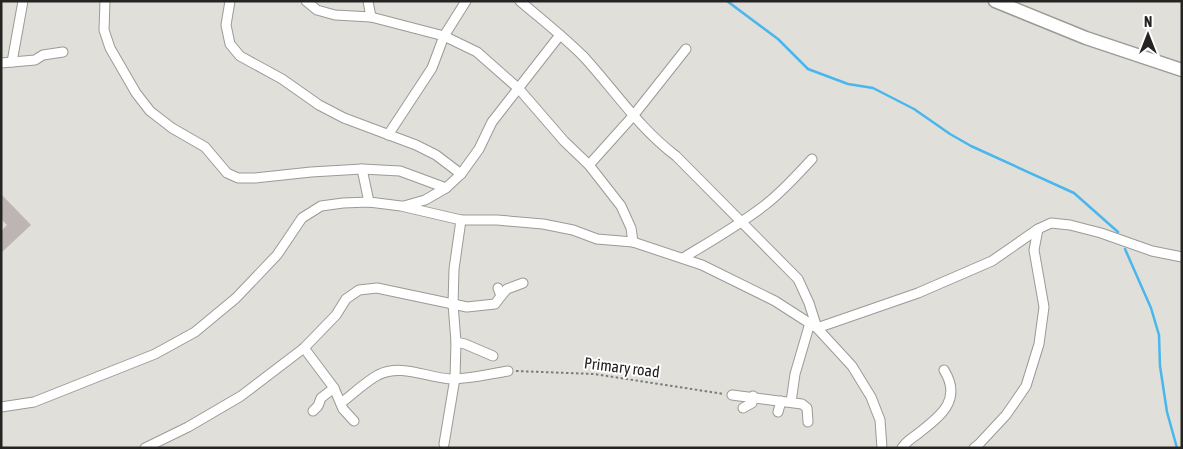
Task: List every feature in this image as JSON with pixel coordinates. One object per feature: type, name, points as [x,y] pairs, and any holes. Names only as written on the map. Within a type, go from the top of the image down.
[{"type":"street","points":[[12,62],[23,1]]},
{"type":"street","points":[[105,1],[104,30],[110,48],[136,93],[150,111],[172,128],[205,147],[227,173],[238,178],[256,178],[362,169],[400,171],[446,188]]},
{"type":"street","points":[[230,1],[226,26],[230,44],[240,56],[282,79],[319,105],[344,118],[436,155],[462,174]]},
{"type":"street","points":[[306,1],[317,10],[335,15],[371,17],[444,36],[477,52],[519,89],[564,141],[589,165],[621,206],[631,228],[633,242]]},
{"type":"street","points":[[368,1],[371,17]]},
{"type":"street","points":[[388,135],[432,68],[444,36],[466,1]]},
{"type":"street","points":[[520,1],[584,58],[632,116],[658,142],[676,156],[798,280],[809,303],[814,326],[795,374],[790,402]]},
{"type":"street","points":[[995,1],[1086,38],[1182,70]]},
{"type":"street","points":[[402,206],[425,200],[446,188],[462,174],[480,149],[492,122],[560,35]]},
{"type":"street","points":[[589,165],[632,116],[686,49]]},
{"type":"street","points":[[1,63],[36,60],[42,55],[63,52]]},
{"type":"street","points":[[684,258],[742,222],[766,204],[786,187],[812,159]]},
{"type":"street","points":[[362,169],[369,202]]},
{"type":"street","points":[[1,407],[34,402],[155,354],[195,332],[236,298],[270,263],[302,218],[321,206],[369,202],[402,206],[461,220],[497,220],[543,224],[573,230],[596,239],[633,242],[702,265],[775,301],[814,326],[852,366],[871,397],[880,420],[882,448]]},
{"type":"street","points":[[444,444],[455,378],[454,269],[461,220]]},
{"type":"street","points":[[814,326],[918,293],[992,261],[1038,229],[1051,223],[1070,225],[1101,233],[1152,251],[1181,256]]},
{"type":"street","points":[[974,448],[1006,415],[1026,386],[1039,344],[1044,308],[1034,250],[1038,229]]},
{"type":"street","points":[[145,448],[188,427],[241,396],[304,348],[336,315],[346,299],[359,290],[377,288],[467,307],[495,304],[498,302],[500,292],[523,283]]},
{"type":"street","points":[[456,342],[493,356]]},
{"type":"street","points":[[304,348],[334,388],[348,416],[354,421]]},
{"type":"street","points":[[341,403],[379,374],[394,370],[455,378],[483,377],[508,371]]},
{"type":"street","points":[[902,448],[906,441],[926,426],[949,404],[951,389],[949,378],[944,370]]},
{"type":"street","points":[[313,410],[318,406],[321,398],[334,388]]},
{"type":"street","points":[[732,395],[753,396],[802,404],[807,408],[808,422]]},
{"type":"street","points":[[743,408],[752,403],[753,396]]},
{"type":"street","points":[[778,412],[780,401]]},
{"type":"path","name":"Primary road","points":[[508,371],[594,374],[732,395]]},
{"type":"building","points":[[1,194],[31,225],[1,253],[1,231],[7,225],[1,219]]},
{"type":"waterway","points":[[727,1],[778,39],[808,69],[848,84],[873,88],[914,109],[971,146],[1074,193],[1118,232]]},
{"type":"waterway","points":[[1125,249],[1151,308],[1159,335],[1160,366],[1167,412],[1177,448]]}]
